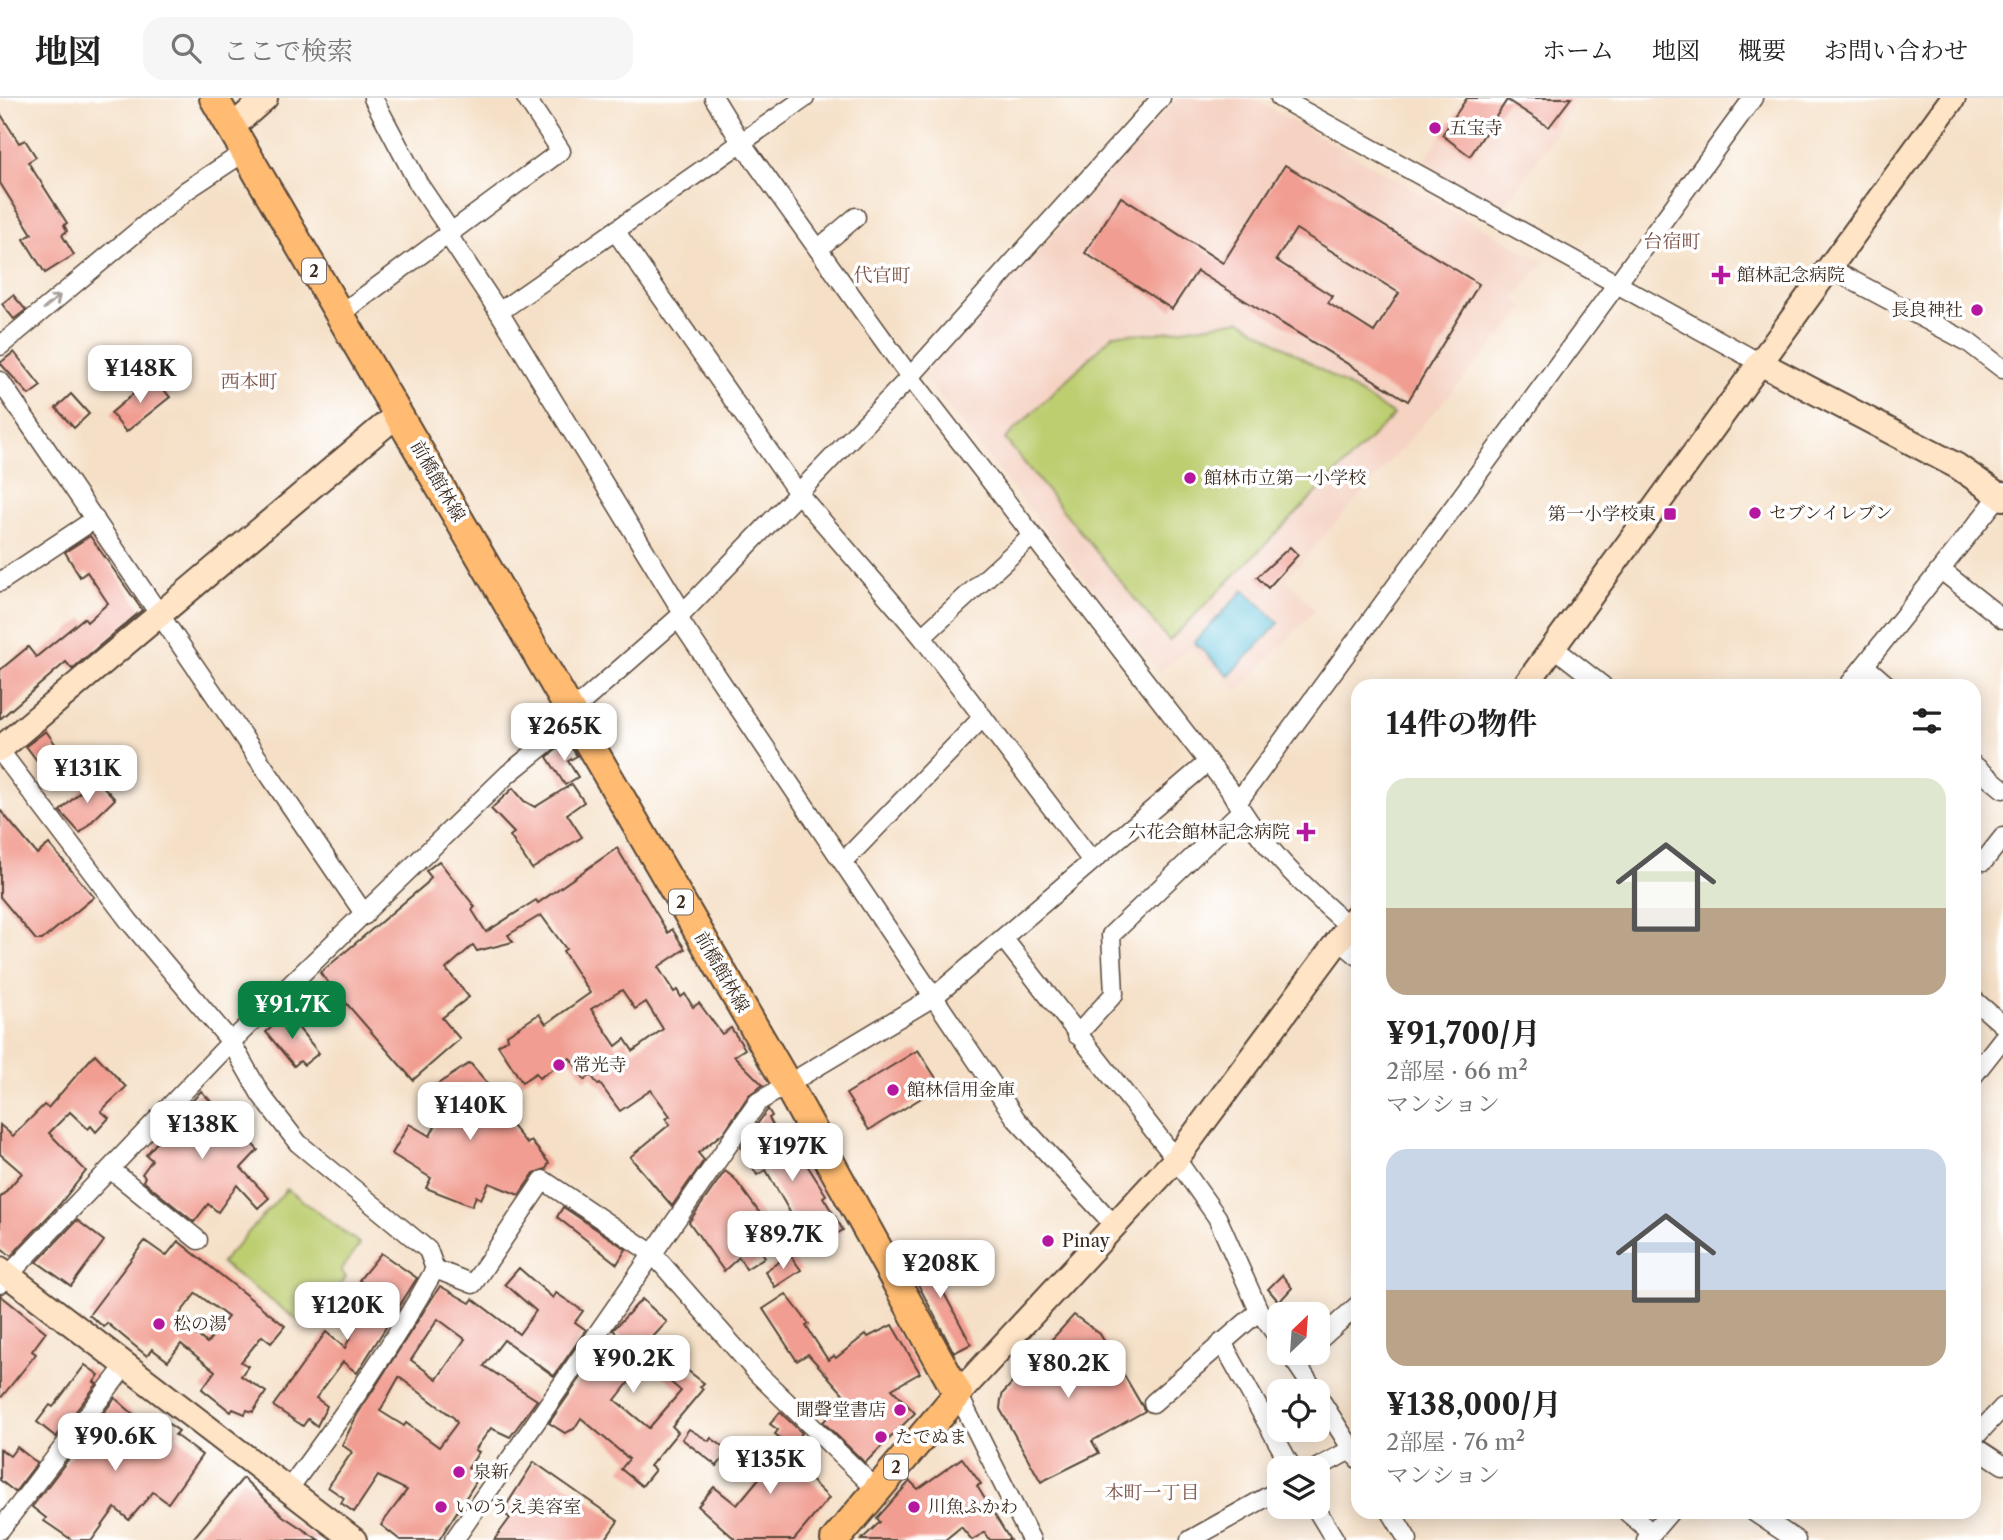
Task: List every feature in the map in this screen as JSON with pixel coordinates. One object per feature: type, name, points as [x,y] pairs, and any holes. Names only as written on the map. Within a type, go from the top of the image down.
[{"type":"main road","name":"前橋館林線","points":[[214,98],[787,1084],[958,1394]]},
{"type":"main road","name":"2","points":[[835,1540],[958,1394]]},
{"type":"street","points":[[0,346],[187,190],[239,139],[265,98]]},
{"type":"street","points":[[373,98],[418,183],[447,226],[448,235],[499,312],[680,615],[1016,1119],[1115,1226]]},
{"type":"street","points":[[339,315],[561,151],[526,98]]},
{"type":"street","points":[[714,98],[741,142],[910,377],[1031,537],[1208,762],[1239,807],[1310,892],[1351,934],[1176,1159],[958,1394],[1031,1540]]},
{"type":"street","points":[[499,312],[805,98]]},
{"type":"street","points":[[354,1540],[3,1276],[110,1170],[232,1042],[508,775],[680,615],[910,377],[1161,98]]},
{"type":"street","points":[[1280,98],[1760,363],[1957,466],[2002,495],[1854,679]]},
{"type":"street","points":[[1077,1035],[1114,994],[1111,935],[1239,807],[1753,98]]},
{"type":"street","points":[[1530,679],[1953,98]]},
{"type":"street","points":[[818,249],[856,217]]},
{"type":"street","points":[[616,232],[798,493],[922,637],[1092,861]]},
{"type":"street","points":[[1829,268],[1968,342],[2003,369]]},
{"type":"street","points":[[0,381],[365,915]]},
{"type":"street","points":[[399,413],[0,750],[129,921],[232,1042],[261,1095],[298,1143],[428,1250],[435,1269],[473,1284],[543,1180],[653,1254],[759,1375],[877,1490]]},
{"type":"street","points":[[0,582],[95,519]]},
{"type":"street","points":[[922,637],[1031,537]]},
{"type":"street","points":[[1941,570],[2003,619]]},
{"type":"street","points":[[1553,647],[1593,679]]},
{"type":"street","points":[[1865,666],[1880,679]]},
{"type":"street","points":[[844,861],[983,717]]},
{"type":"street","points":[[454,1540],[758,1102],[936,996],[1208,762]]},
{"type":"street","points":[[1981,771],[2003,789]]},
{"type":"street","points":[[1984,861],[2003,837]]},
{"type":"street","points":[[1003,938],[1176,1159],[1217,1217],[1259,1311],[1267,1322]]},
{"type":"street","points":[[1981,1006],[2003,1025]]},
{"type":"street","points":[[1981,1066],[2003,1038]]},
{"type":"street","points":[[110,1170],[198,1240]]},
{"type":"street","points":[[287,1491],[351,1406],[410,1315],[435,1269]]},
{"type":"street","points":[[1153,1403],[1259,1311]]},
{"type":"street","points":[[1330,1330],[1351,1311]]},
{"type":"street","points":[[1222,1342],[1285,1456]]},
{"type":"street","points":[[0,1530],[125,1366]]},
{"type":"street","points":[[1981,1430],[2003,1406]]},
{"type":"street","points":[[1330,1415],[1351,1448]]},
{"type":"street","points":[[1981,1451],[2003,1465]]},
{"type":"street","points":[[1330,1463],[1351,1455]]},
{"type":"street","points":[[1190,1540],[1214,1534],[1267,1498]]},
{"type":"street","points":[[1322,1519],[1335,1540]]},
{"type":"street","points":[[1395,1519],[1408,1540]]},
{"type":"street","points":[[1633,1519],[1648,1537],[1664,1519]]},
{"type":"street","points":[[1764,1519],[1796,1540]]},
{"type":"shaded area","name":"館林市立第一小学校","points":[[1178,98],[1251,98],[1544,262],[1514,298],[1526,308],[1286,579],[1315,610],[1239,691],[1189,648],[1159,672],[923,376]]},
{"type":"shaded area","points":[[1463,98],[1579,98],[1502,211],[1421,167]]},
{"type":"green space","points":[[1241,320],[1394,415],[1169,641],[1005,439],[1114,334],[1157,333]]},
{"type":"green space","points":[[287,1189],[360,1244],[341,1270],[346,1277],[307,1327],[221,1263]]},
{"type":"water","points":[[1244,590],[1279,623],[1229,676],[1194,642]]},
{"type":"building","points":[[1467,98],[1571,98],[1549,127],[1507,100],[1470,156],[1442,135]]},
{"type":"building","points":[[0,113],[19,143],[25,140],[36,157],[28,162],[67,223],[64,225],[67,231],[62,235],[74,255],[45,273],[24,239],[32,234],[0,183]]},
{"type":"building","points":[[1285,165],[1479,284],[1408,401],[1197,271],[1172,309],[1085,253],[1121,197],[1223,263]],"holes":[[[1296,229],[1399,293],[1374,332],[1328,303],[1332,296],[1276,260]]]},
{"type":"building","points":[[13,295],[26,310],[14,319],[2,304]]},
{"type":"building","points":[[14,352],[41,386],[29,395],[0,363]]},
{"type":"building","points":[[153,377],[170,397],[126,432],[111,413]]},
{"type":"building","points":[[71,394],[89,414],[74,428],[56,408]]},
{"type":"building","points":[[90,536],[142,610],[72,669],[66,662],[0,719],[0,670],[28,647],[36,657],[84,618],[87,622],[108,603],[87,572],[80,577],[65,552]]},
{"type":"building","points":[[1290,547],[1298,555],[1268,588],[1257,577]]},
{"type":"building","points":[[46,731],[58,748],[38,762],[26,746]]},
{"type":"building","points":[[567,741],[577,756],[568,761],[578,777],[565,785],[547,757]]},
{"type":"building","points":[[95,778],[115,799],[80,833],[60,811]]},
{"type":"building","points":[[572,784],[584,802],[567,814],[582,837],[532,869],[510,836],[514,833],[491,809],[513,788],[524,801],[535,807]]},
{"type":"building","points":[[0,810],[37,854],[49,844],[94,897],[42,940],[36,940],[0,897]]},
{"type":"building","points":[[617,848],[668,933],[672,929],[685,949],[658,967],[674,992],[677,990],[681,997],[685,994],[693,1007],[699,1003],[722,1034],[731,1028],[745,1049],[734,1056],[763,1085],[749,1095],[724,1132],[698,1153],[704,1160],[672,1206],[630,1157],[670,1124],[666,1119],[670,1116],[651,1090],[620,1111],[591,1075],[585,1080],[570,1058],[539,1078],[536,1073],[522,1082],[498,1045],[508,1039],[507,1035],[539,1014],[546,1024],[590,993],[563,951],[566,949],[541,915],[508,935],[513,942],[477,951],[473,945],[446,969],[469,997],[442,1018],[460,1039],[413,1080],[320,973],[427,883],[431,877],[426,871],[439,861],[475,907],[472,910],[486,932],[536,900],[538,903]],"holes":[[[622,990],[635,1009],[646,1002],[663,1029],[633,1051],[625,1039],[616,1046],[591,1009]]]},
{"type":"building","points":[[287,1014],[319,1053],[304,1065],[300,1061],[294,1066],[266,1032]]},
{"type":"building","name":"館林信用金庫","points":[[918,1050],[941,1086],[869,1130],[846,1094]]},
{"type":"building","points":[[95,1054],[126,1087],[101,1111],[109,1118],[96,1132],[91,1126],[88,1129],[70,1112],[49,1133],[86,1171],[59,1205],[11,1256],[0,1247],[0,1198],[22,1173],[0,1154],[0,1125],[13,1136],[44,1105],[48,1108]]},
{"type":"building","points":[[470,1063],[510,1109],[503,1115],[527,1144],[531,1141],[549,1163],[546,1169],[534,1173],[519,1195],[489,1183],[481,1199],[476,1196],[472,1206],[426,1188],[431,1178],[392,1154],[409,1124],[430,1136],[442,1113],[424,1093]]},
{"type":"building","points":[[201,1091],[258,1150],[241,1168],[269,1198],[258,1208],[237,1185],[218,1212],[208,1204],[194,1222],[143,1181],[145,1177],[142,1174],[152,1160],[146,1155]]},
{"type":"building","points":[[768,1109],[772,1116],[769,1118],[791,1159],[800,1154],[826,1195],[823,1197],[843,1230],[811,1249],[766,1170],[757,1175],[741,1147]]},
{"type":"building","points":[[725,1171],[734,1178],[773,1231],[756,1243],[765,1257],[746,1269],[739,1257],[724,1271],[689,1222]]},
{"type":"building","points":[[563,1207],[626,1249],[617,1264],[557,1217]]},
{"type":"building","points":[[77,1220],[104,1241],[71,1286],[37,1262]]},
{"type":"building","points":[[145,1241],[166,1256],[178,1241],[285,1326],[271,1343],[262,1336],[241,1362],[248,1366],[241,1376],[266,1392],[253,1412],[247,1410],[245,1414],[233,1409],[231,1412],[202,1389],[215,1371],[181,1344],[168,1361],[152,1349],[147,1356],[107,1323],[104,1327],[89,1315]],"holes":[[[196,1293],[228,1317],[207,1343],[176,1319]]]},
{"type":"building","points":[[939,1252],[952,1275],[938,1282],[971,1344],[954,1353],[910,1269]]},
{"type":"building","points":[[381,1253],[417,1278],[357,1373],[343,1362],[316,1398],[327,1406],[317,1426],[308,1419],[303,1426],[273,1406],[326,1332],[345,1348],[373,1290],[359,1280]]},
{"type":"building","points":[[790,1255],[801,1270],[775,1287],[765,1271]]},
{"type":"building","points":[[519,1268],[553,1298],[556,1293],[583,1311],[575,1322],[586,1330],[554,1376],[504,1340],[484,1366],[537,1400],[510,1437],[491,1428],[475,1450],[479,1452],[468,1468],[479,1477],[439,1540],[400,1540],[381,1525],[407,1490],[378,1476],[354,1512],[341,1503],[344,1498],[328,1487],[352,1452],[342,1445],[357,1415],[440,1286],[470,1303],[473,1299],[519,1334],[536,1311],[505,1284]],"holes":[[[438,1319],[465,1339],[437,1379],[411,1360]],[[399,1377],[457,1423],[439,1447],[406,1423],[404,1426],[380,1411]]]},
{"type":"building","points":[[1282,1275],[1292,1288],[1279,1302],[1268,1289]]},
{"type":"building","points":[[786,1294],[809,1324],[806,1326],[828,1360],[834,1356],[836,1358],[866,1334],[868,1337],[892,1325],[920,1373],[892,1389],[915,1413],[865,1463],[823,1422],[847,1398],[808,1354],[797,1361],[763,1309]]},
{"type":"building","points":[[0,1295],[46,1332],[32,1351],[36,1354],[0,1399]]},
{"type":"building","points":[[642,1299],[667,1322],[649,1341],[704,1383],[700,1387],[703,1389],[672,1426],[678,1432],[650,1466],[655,1470],[642,1486],[621,1469],[629,1459],[581,1418],[574,1429],[565,1433],[549,1423],[593,1360],[601,1367],[623,1339],[613,1330]],"holes":[[[651,1365],[681,1391],[649,1428],[615,1400],[637,1372],[641,1376]]]},
{"type":"building","points":[[1074,1315],[1100,1334],[1145,1411],[1092,1441],[1099,1453],[1041,1482],[1000,1409],[1001,1400],[1003,1393]]},
{"type":"building","points":[[85,1365],[99,1375],[94,1382],[97,1384],[56,1437],[37,1422],[50,1405],[53,1407]]},
{"type":"building","points":[[115,1398],[156,1434],[166,1422],[179,1431],[175,1435],[202,1455],[168,1503],[153,1492],[129,1520],[115,1508],[92,1540],[72,1540],[44,1521],[46,1518],[32,1507]]},
{"type":"building","points":[[780,1412],[802,1433],[784,1454],[829,1498],[794,1540],[736,1540],[698,1506],[714,1487],[737,1505],[761,1476],[756,1471],[769,1458],[764,1453],[779,1437],[775,1434],[778,1430],[770,1424]]},
{"type":"building","points":[[689,1429],[709,1441],[711,1438],[725,1448],[722,1452],[726,1454],[717,1466],[682,1439]]},
{"type":"building","points":[[17,1447],[37,1463],[15,1492],[0,1480],[0,1449],[10,1456]]},
{"type":"building","points":[[962,1458],[981,1484],[977,1486],[1010,1540],[990,1540],[985,1532],[972,1540],[961,1527],[945,1540],[861,1540],[880,1522],[877,1518],[910,1481],[918,1489]]},
{"type":"building","points":[[534,1462],[618,1521],[605,1540],[494,1540],[510,1518],[502,1512]]},
{"type":"building","points":[[243,1478],[283,1516],[319,1540],[192,1540]]},
{"type":"place","name":"五宝寺","points":[[1435,128]]},
{"type":"place","name":"館林記念病院","points":[[1721,275]]},
{"type":"place","name":"長良神社","points":[[1977,310]]},
{"type":"place","name":"館林市立第一小学校","points":[[1190,478]]},
{"type":"place","name":"セブンイレブン","points":[[1755,513]]},
{"type":"place","name":"第一小学校東","points":[[1670,514]]},
{"type":"place","name":"六花会館林記念病院","points":[[1306,832]]},
{"type":"place","name":"常光寺","points":[[559,1065]]},
{"type":"place","name":"館林信用金庫","points":[[893,1090]]},
{"type":"place","name":"Pinay","points":[[1048,1241]]},
{"type":"place","name":"松の湯","points":[[159,1324]]},
{"type":"place","name":"聞聲堂書店","points":[[900,1410]]},
{"type":"place","name":"たでぬま","points":[[881,1437]]},
{"type":"place","name":"泉新","points":[[459,1472]]},
{"type":"place","name":"いのうえ美容室","points":[[441,1507]]},
{"type":"place","name":"川魚ふかわ","points":[[914,1507]]},
{"type":"district","name":"台宿町","points":[[1672,241]]},
{"type":"district","name":"代官町","points":[[882,275]]},
{"type":"district","name":"西本町","points":[[249,381]]},
{"type":"district","name":"本町一丁目","points":[[1152,1492]]}]
